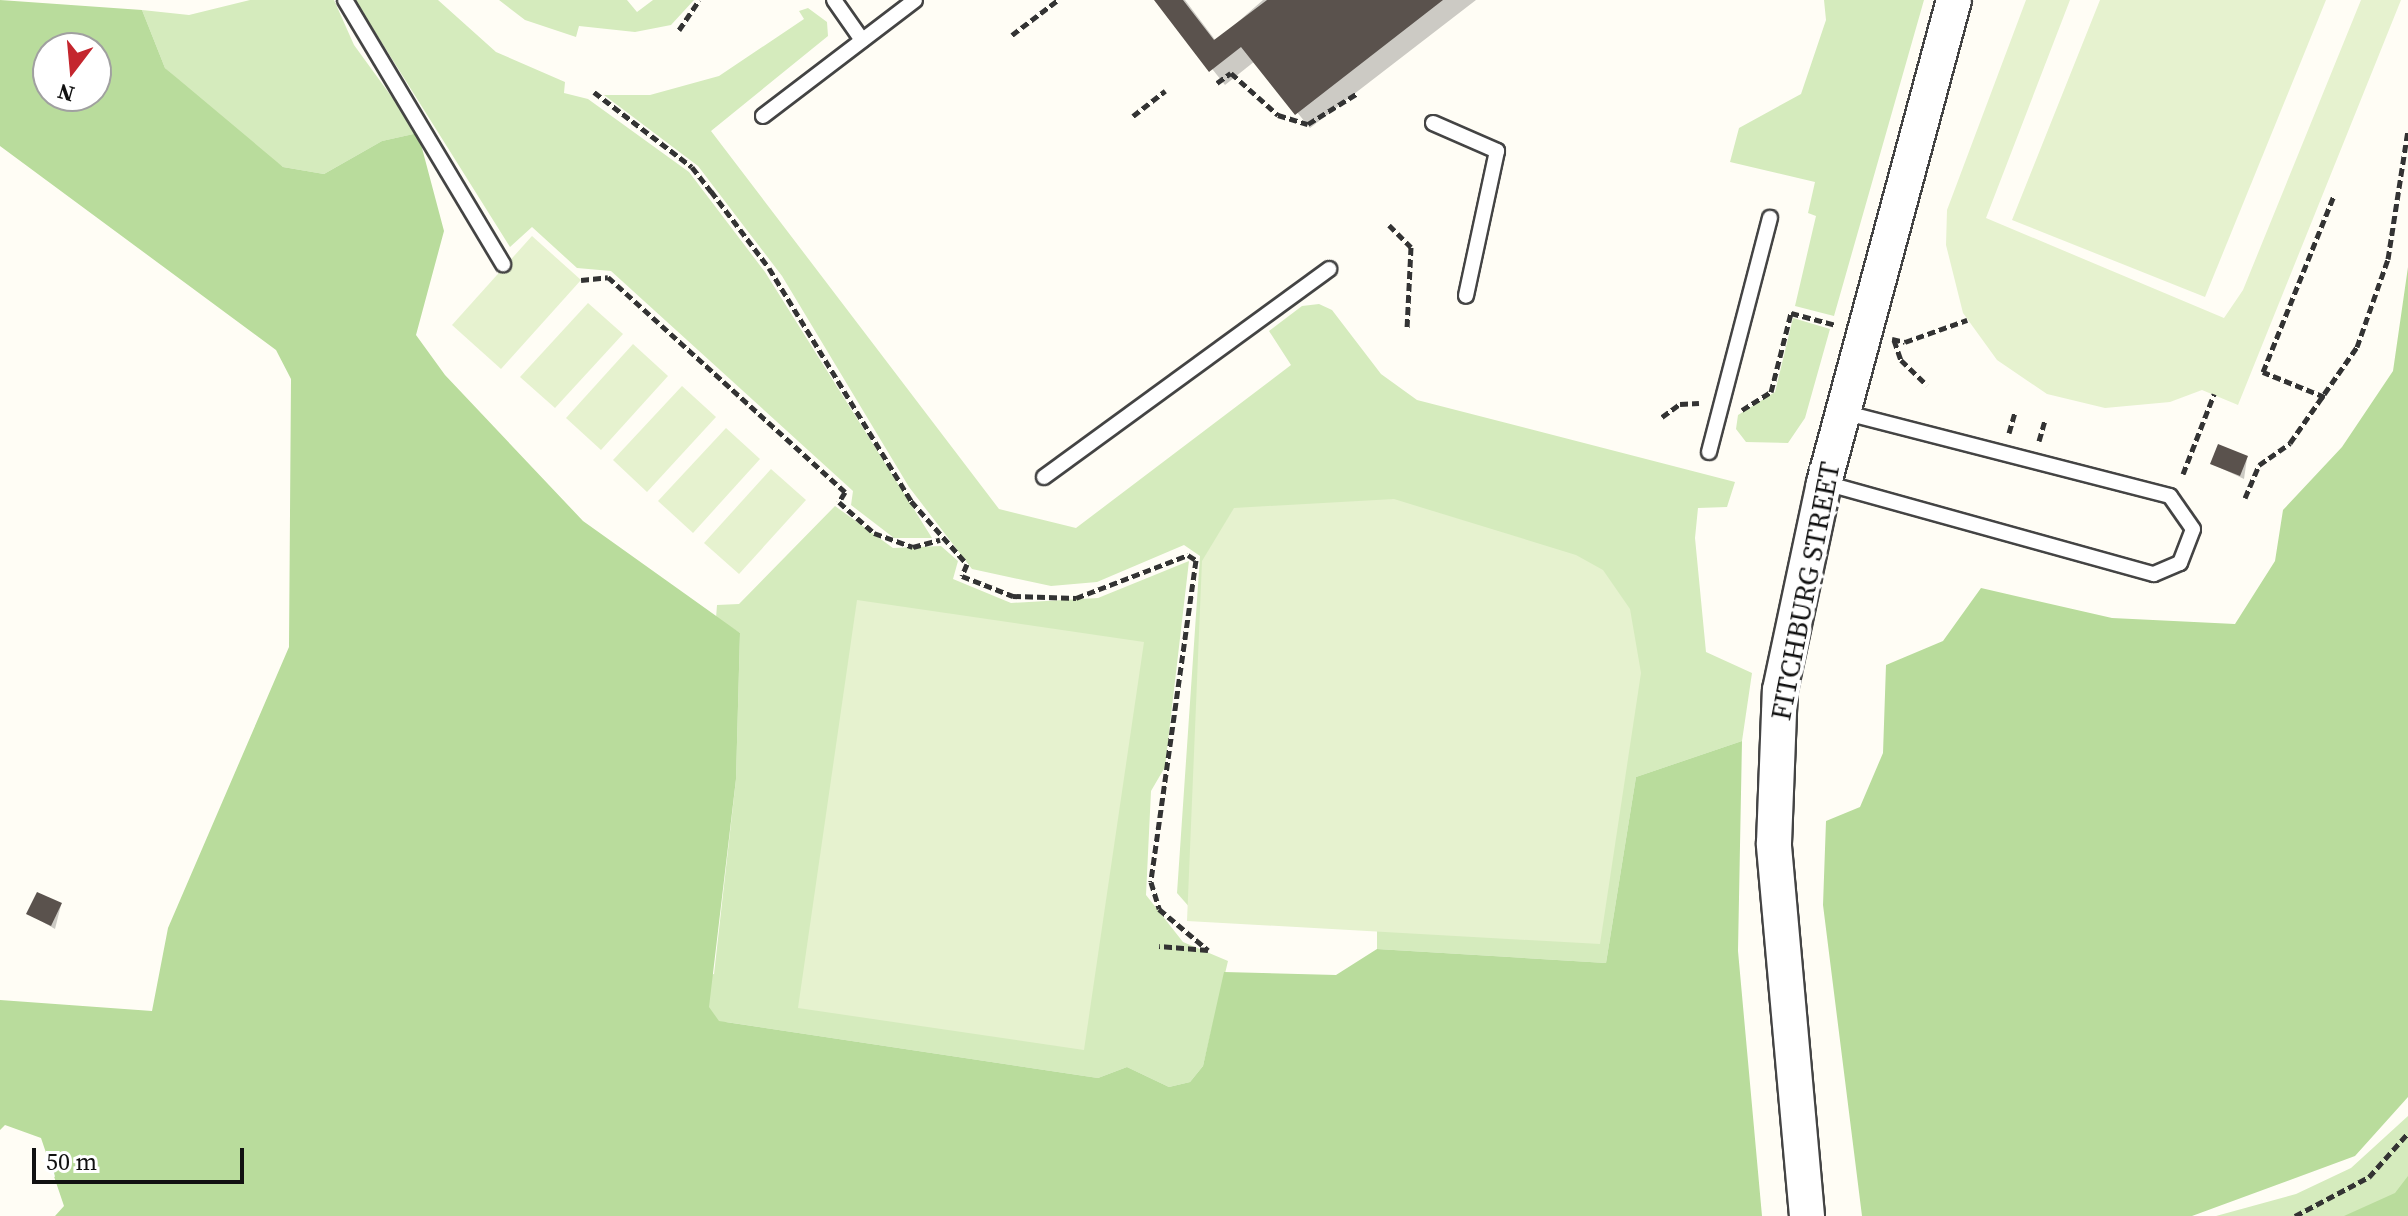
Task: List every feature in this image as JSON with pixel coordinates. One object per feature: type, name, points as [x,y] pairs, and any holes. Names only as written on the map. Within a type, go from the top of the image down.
[{"type":"street","name":"FITCHBURG STREET","points":[[1806,1206],[1773,791],[1789,639],[1824,483],[1954,0]]},
{"type":"lane","points":[[345,0],[503,264]]},
{"type":"lane","points":[[834,0],[862,40]]},
{"type":"lane","points":[[763,116],[915,0]]},
{"type":"lane","points":[[1433,123],[1497,151],[1466,296]]},
{"type":"lane","points":[[1709,452],[1770,218]]},
{"type":"lane","points":[[1044,477],[1329,269]]},
{"type":"lane","points":[[1824,483],[2154,574],[2180,563],[2193,529],[2170,496],[1843,412]]},
{"type":"path","points":[[679,30],[699,0]]},
{"type":"path","points":[[1012,35],[1058,0]]},
{"type":"path","points":[[1217,83],[1231,73],[1278,115],[1308,124],[1356,94]]},
{"type":"path","points":[[1133,116],[1165,91]]},
{"type":"path","points":[[594,92],[692,167],[711,191],[769,268],[940,540],[967,564],[962,576],[1039,599],[1076,598],[1188,555],[1196,560],[1151,882],[1159,909],[1208,950],[1159,946]]},
{"type":"path","points":[[2245,498],[2259,465],[2290,443],[2325,397],[2376,303],[2408,130]]},
{"type":"path","points":[[2325,397],[2263,372],[2334,195]]},
{"type":"path","points":[[1389,225],[1411,247],[1407,330]]},
{"type":"path","points":[[581,280],[608,277],[845,492],[839,502],[874,533],[913,547],[940,540]]},
{"type":"path","points":[[1736,412],[1771,392],[1791,313],[1841,326]]},
{"type":"path","points":[[1927,385],[1901,360],[1890,338],[1967,320]]},
{"type":"path","points":[[2183,474],[2214,394]]},
{"type":"path","points":[[1662,417],[1680,404],[1699,403]]},
{"type":"path","points":[[2295,1216],[2369,1177],[2408,1133]]},
{"type":"green space","points":[[0,0],[142,10],[165,68],[283,167],[324,174],[382,141],[418,133],[444,231],[416,335],[445,375],[583,521],[740,633],[736,779],[709,1007],[719,1021],[1098,1078],[1127,1067],[1169,1087],[1190,1082],[1203,1066],[1224,972],[1336,975],[1377,949],[1606,963],[1636,777],[1742,741],[1738,951],[1762,1216],[55,1216],[64,1206],[41,1138],[5,1125],[0,1130],[0,1000],[152,1011],[168,928],[289,647],[291,379],[276,350],[0,146]]},
{"type":"green space","points":[[250,0],[334,0],[354,45],[418,133],[382,141],[324,174],[283,167],[248,143],[165,68],[142,10],[189,15]]},
{"type":"green space","points":[[355,0],[438,0],[496,52],[565,82],[564,93],[588,99],[689,172],[765,272],[932,538],[894,538],[851,505],[853,491],[611,271],[577,268],[532,227],[510,247]]},
{"type":"green space","points":[[499,0],[627,0],[637,12],[653,0],[694,0],[671,25],[635,32],[579,26],[576,37],[525,20]]},
{"type":"green space","points":[[1824,0],[1924,0],[1834,316],[1795,306],[1816,216],[1808,213],[1815,182],[1730,162],[1739,128],[1801,94],[1826,20]]},
{"type":"green space","points":[[2026,0],[2070,0],[1986,218],[2224,318],[2243,290],[2361,0],[2401,0],[2238,405],[2202,390],[2170,402],[2105,408],[2047,394],[1997,360],[1963,313],[1946,245],[1947,210]]},
{"type":"green space","points":[[2100,0],[2326,0],[2205,297],[2012,220]]},
{"type":"green space","points":[[808,8],[827,22],[828,36],[711,131],[999,509],[1076,528],[1291,365],[1269,331],[1302,306],[1319,304],[1332,310],[1381,374],[1417,400],[1735,482],[1727,507],[1698,508],[1695,538],[1706,652],[1752,673],[1742,741],[1636,777],[1606,963],[1377,949],[1377,929],[1198,917],[1177,893],[1200,556],[1184,545],[1097,582],[1051,586],[972,569],[909,487],[782,276],[698,166],[604,95],[650,95],[719,76],[804,19],[799,11]]},
{"type":"green space","points":[[532,236],[581,280],[501,369],[452,325]]},
{"type":"green space","points":[[2408,267],[2408,1097],[2355,1156],[2192,1216],[1862,1216],[1823,905],[1826,821],[1860,807],[1883,753],[1886,665],[1943,641],[1981,588],[2112,618],[2235,624],[2275,561],[2283,510],[2342,447],[2393,371]]},
{"type":"green space","points":[[588,303],[623,334],[555,408],[520,377]]},
{"type":"green space","points":[[1793,318],[1830,329],[1805,418],[1788,443],[1746,442],[1736,429],[1738,415],[1775,392]]},
{"type":"green space","points":[[633,344],[668,376],[601,450],[566,418]]},
{"type":"green space","points":[[682,386],[716,417],[647,492],[613,460]]},
{"type":"green space","points":[[726,428],[760,459],[693,533],[658,501]]},
{"type":"green space","points":[[771,469],[806,500],[739,574],[704,543]]},
{"type":"green space","points":[[1394,499],[1576,555],[1603,570],[1630,609],[1641,673],[1600,944],[1187,921],[1202,561],[1234,508]]},
{"type":"green space","points":[[835,506],[893,548],[941,546],[958,561],[953,579],[1011,603],[1098,598],[1189,561],[1165,767],[1151,791],[1146,895],[1183,942],[1228,961],[1203,1066],[1190,1082],[1169,1087],[1127,1067],[1098,1078],[726,1022],[731,1059],[1260,1135],[1455,1020],[1602,1043],[1669,1038],[1695,1059],[1697,1090],[1649,1114],[1568,1117],[1498,1136],[1452,1175],[1447,1216],[264,1216],[200,1162],[348,1047],[571,1051],[622,998],[714,974],[736,779],[740,633],[716,618],[717,605],[739,604]]},
{"type":"green space","points":[[857,600],[1144,642],[1084,1050],[798,1008]]},
{"type":"green space","points":[[2408,1116],[2408,1199],[2372,1216],[2216,1216],[2296,1194],[2351,1168]]},
{"type":"green space","points":[[2408,1176],[2408,1216],[2344,1216],[2395,1193]]},
{"type":"building","points":[[1154,0],[1183,0],[1214,40],[1267,0],[1443,0],[1295,115],[1241,47],[1209,72]]},
{"type":"building","points":[[2218,444],[2248,456],[2240,476],[2210,464]]},
{"type":"building","points":[[37,892],[62,903],[51,926],[26,914]]}]
